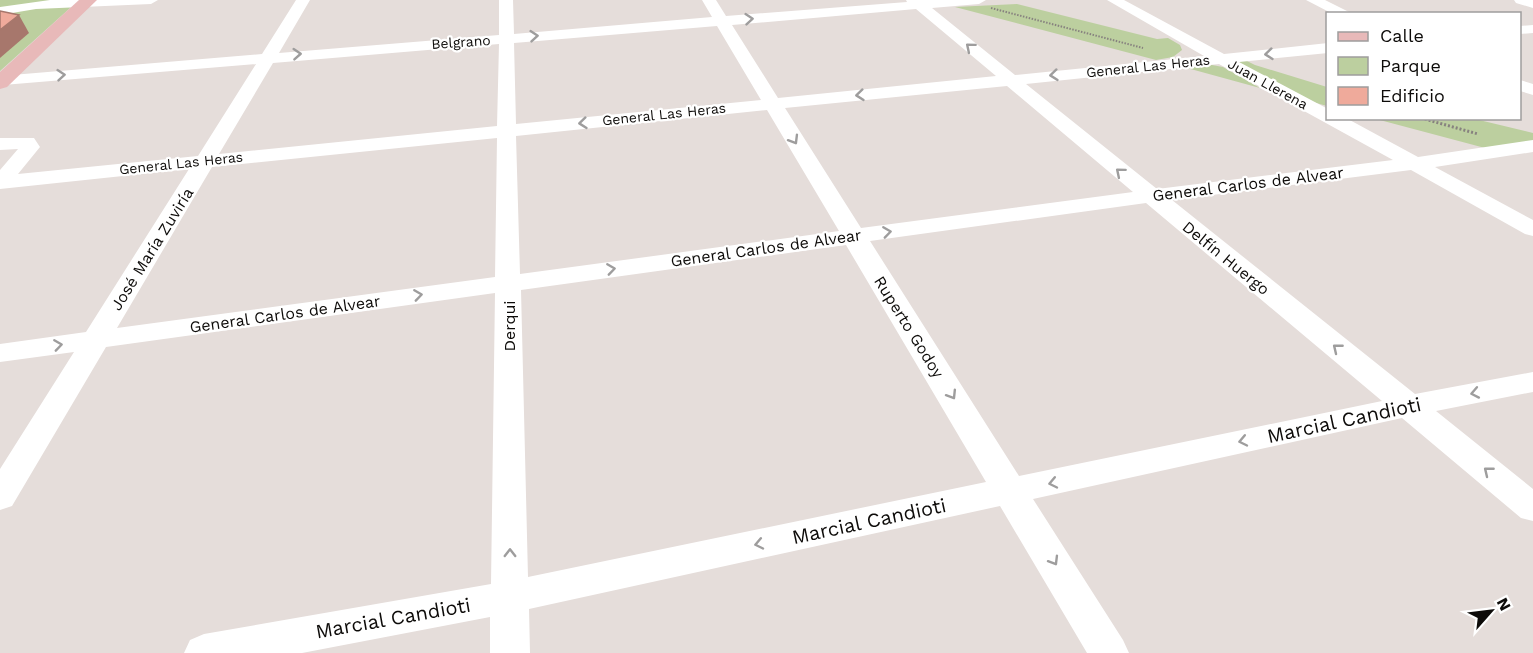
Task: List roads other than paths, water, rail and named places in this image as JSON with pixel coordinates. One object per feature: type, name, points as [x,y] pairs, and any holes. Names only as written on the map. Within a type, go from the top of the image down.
[{"type":"main road","points":[[2,82],[87,2]]},
{"type":"street","points":[[0,11],[36,5],[151,0]]},
{"type":"street","name":"José María Zuviría","points":[[0,497],[303,0]]},
{"type":"street","name":"Derqui","points":[[506,0],[510,653]]},
{"type":"street","name":"Belgrano","points":[[2,82],[505,38],[716,10],[979,0]]},
{"type":"street","name":"Juan Llerena","points":[[1114,0],[1326,116]]},
{"type":"street","points":[[1313,0],[1341,12]]},
{"type":"street","points":[[1521,0],[1533,4]]},
{"type":"street","name":"Delfín Huergo","points":[[916,2],[1149,196],[1533,508]]},
{"type":"street","name":"Ruperto Godoy","points":[[716,10],[852,237],[1012,491],[1109,653]]},
{"type":"street","name":"General Las Heras","points":[[1,182],[1326,48]]},
{"type":"street","name":"Juan Llerena","points":[[1333,120],[1533,229]]},
{"type":"street","points":[[0,144],[27,142],[30,147],[1,182]]},
{"type":"street","name":"General Carlos de Alvear","points":[[0,353],[509,282],[1149,196],[1414,164],[1533,146]]},
{"type":"street","name":"Marcial Candioti","points":[[204,653],[510,597],[1408,406],[1533,382]]}]
